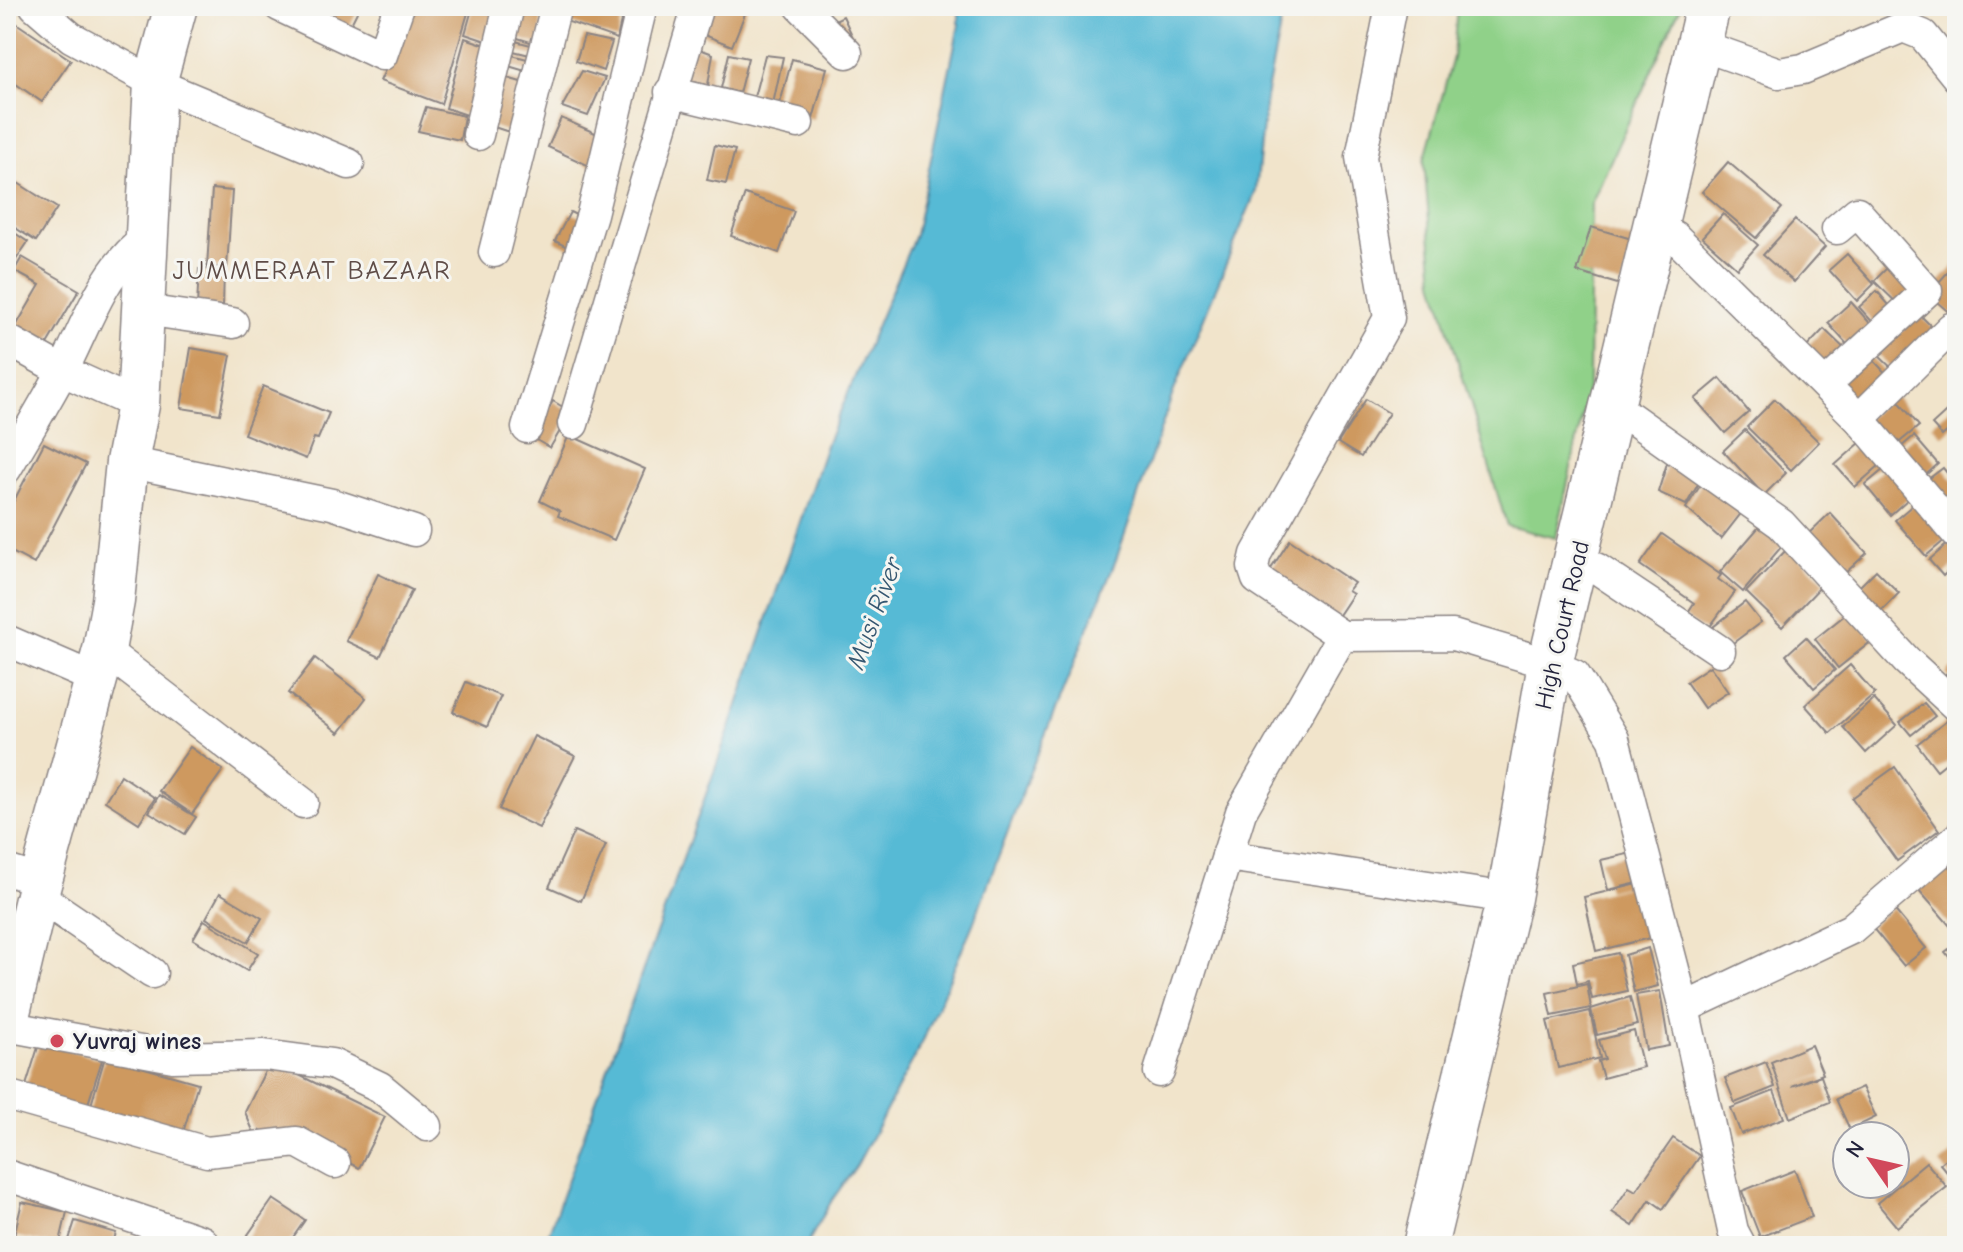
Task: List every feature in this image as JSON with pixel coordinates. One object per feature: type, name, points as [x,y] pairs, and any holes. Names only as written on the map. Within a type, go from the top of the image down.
[{"type":"highway","name":"High Court Road","points":[[1425,1246],[1562,670],[1708,6]]},
{"type":"highway","name":"High Court Road","points":[[1448,1246],[1530,903],[1562,670],[1596,568],[1729,6]]},
{"type":"main road","points":[[6,1026],[28,882],[100,665],[113,601],[127,462],[138,405],[155,83],[176,6]]},
{"type":"street","points":[[35,6],[71,37],[155,83],[349,164]]},
{"type":"street","points":[[279,6],[382,55],[399,6]]},
{"type":"street","points":[[478,135],[509,6]]},
{"type":"street","points":[[494,252],[556,6]]},
{"type":"street","points":[[527,428],[592,214],[642,6]]},
{"type":"street","points":[[573,424],[698,6]]},
{"type":"street","points":[[800,6],[847,53]]},
{"type":"street","points":[[1391,6],[1361,157],[1389,318],[1256,554],[1253,567],[1257,579],[1342,636],[1453,635],[1562,670],[1614,739],[1684,1008],[1733,1231],[1741,1246]]},
{"type":"street","points":[[1717,51],[1779,73],[1803,69],[1903,27],[1923,35],[1957,77]]},
{"type":"street","points":[[670,92],[798,123]]},
{"type":"street","points":[[1825,385],[1927,291],[1857,212],[1837,229]]},
{"type":"street","points":[[1674,236],[1859,419],[1957,534]]},
{"type":"street","points":[[6,469],[63,371],[118,266],[130,250],[148,237]]},
{"type":"street","points":[[144,310],[233,323]]},
{"type":"street","points":[[1859,419],[1951,328],[1957,333]]},
{"type":"street","points":[[6,339],[63,371],[138,405]]},
{"type":"street","points":[[1630,417],[1781,524],[1907,661],[1957,707]]},
{"type":"street","points":[[127,462],[332,504],[414,531]]},
{"type":"street","points":[[1596,568],[1720,651]]},
{"type":"street","points":[[1159,1072],[1241,812],[1342,636]]},
{"type":"street","points":[[6,640],[100,665],[303,803]]},
{"type":"street","points":[[1684,1008],[1851,929],[1957,838]]},
{"type":"street","points":[[1227,856],[1509,898]]},
{"type":"street","points":[[28,882],[152,973]]},
{"type":"street","points":[[6,1026],[173,1057],[264,1055],[332,1064],[380,1087],[427,1126]]},
{"type":"street","points":[[6,1095],[207,1152],[297,1142],[335,1163]]},
{"type":"street","points":[[6,1175],[202,1241]]},
{"type":"green space","points":[[1457,6],[1681,6],[1591,204],[1589,384],[1556,538],[1507,526],[1434,281],[1424,161],[1453,57]]},
{"type":"water","name":"Musi River","points":[[959,6],[1284,6],[1266,97],[1256,191],[1173,393],[1116,560],[1030,772],[973,924],[922,1043],[857,1165],[832,1200],[806,1246],[544,1246],[737,708],[826,445],[915,235],[959,25]]},
{"type":"building","points":[[288,6],[360,6],[346,34]]},
{"type":"building","points":[[415,6],[470,6],[441,104],[380,81]]},
{"type":"building","points":[[473,6],[501,6],[492,43],[465,34]]},
{"type":"building","points":[[518,6],[542,6],[540,45],[511,36]]},
{"type":"building","points":[[565,6],[611,6],[623,12],[617,39],[560,19]]},
{"type":"building","points":[[703,6],[748,6],[732,46],[694,31]]},
{"type":"building","points":[[843,16],[858,48],[825,25]]},
{"type":"building","points":[[16,23],[71,60],[42,102],[6,77],[6,38]]},
{"type":"building","points":[[584,36],[612,42],[603,71],[576,61]]},
{"type":"building","points":[[465,38],[495,48],[473,117],[446,108]]},
{"type":"building","points":[[511,40],[539,47],[538,57],[509,50]]},
{"type":"building","points":[[689,45],[713,54],[708,85],[679,79]]},
{"type":"building","points":[[508,54],[535,61],[532,73],[505,65]]},
{"type":"building","points":[[729,54],[748,58],[739,93],[721,88]]},
{"type":"building","points":[[765,55],[783,57],[773,104],[753,101]]},
{"type":"building","points":[[792,59],[827,68],[813,119],[778,111]]},
{"type":"building","points":[[582,71],[605,78],[588,116],[562,107]]},
{"type":"building","points":[[497,75],[531,85],[515,134],[485,124]]},
{"type":"building","points":[[426,107],[464,116],[460,140],[418,131]]},
{"type":"building","points":[[561,118],[609,139],[596,169],[548,147]]},
{"type":"building","points":[[715,145],[735,150],[726,184],[707,180]]},
{"type":"building","points":[[1728,162],[1782,208],[1756,238],[1702,192]]},
{"type":"building","points":[[18,183],[57,208],[36,241],[6,222],[6,203]]},
{"type":"building","points":[[212,189],[232,191],[227,268],[207,267]]},
{"type":"building","points":[[745,194],[794,211],[779,253],[731,236]]},
{"type":"building","points":[[570,212],[588,221],[573,250],[555,241]]},
{"type":"building","points":[[1723,214],[1758,245],[1737,268],[1702,237]]},
{"type":"building","points":[[1795,220],[1825,247],[1794,282],[1763,255]]},
{"type":"building","points":[[6,227],[28,242],[11,267],[6,264]]},
{"type":"building","points":[[1591,227],[1635,240],[1621,285],[1577,272]]},
{"type":"building","points":[[1847,254],[1874,284],[1857,301],[1829,270]]},
{"type":"building","points":[[22,257],[79,290],[43,351],[12,333],[40,285],[14,271]]},
{"type":"building","points":[[1893,262],[1922,289],[1903,309],[1874,281]]},
{"type":"building","points":[[1957,262],[1957,314],[1954,317],[1928,294]]},
{"type":"building","points":[[199,269],[224,270],[223,307],[197,306]]},
{"type":"building","points":[[1877,291],[1894,311],[1877,327],[1859,307]]},
{"type":"building","points":[[1851,302],[1876,330],[1853,351],[1828,323]]},
{"type":"building","points":[[1919,314],[1939,334],[1898,374],[1877,354]]},
{"type":"building","points":[[1824,329],[1850,354],[1828,377],[1802,352]]},
{"type":"building","points":[[191,348],[231,355],[220,414],[181,408]]},
{"type":"building","points":[[1865,351],[1891,379],[1855,412],[1829,384]]},
{"type":"building","points":[[1720,378],[1749,412],[1725,433],[1695,399]]},
{"type":"building","points":[[263,386],[329,413],[306,459],[244,434]]},
{"type":"building","points":[[1894,395],[1919,426],[1890,450],[1865,420]]},
{"type":"building","points":[[1366,399],[1389,413],[1361,457],[1338,443]]},
{"type":"building","points":[[1775,399],[1819,442],[1791,470],[1747,427]]},
{"type":"building","points":[[553,401],[571,412],[550,448],[531,437]]},
{"type":"building","points":[[1957,402],[1957,423],[1942,436],[1932,425]]},
{"type":"building","points":[[1745,430],[1786,473],[1764,495],[1723,451]]},
{"type":"building","points":[[569,435],[645,469],[614,540],[558,516],[560,511],[540,501]]},
{"type":"building","points":[[1869,435],[1889,457],[1855,487],[1835,465]]},
{"type":"building","points":[[1914,436],[1938,464],[1919,481],[1894,453]]},
{"type":"building","points":[[44,443],[86,464],[34,564],[6,549],[6,516]]},
{"type":"building","points":[[1668,460],[1703,476],[1686,505],[1658,492]]},
{"type":"building","points":[[1890,464],[1915,493],[1890,515],[1865,485]]},
{"type":"building","points":[[1943,468],[1957,485],[1957,492],[1940,506],[1922,484]]},
{"type":"building","points":[[1705,478],[1742,512],[1721,539],[1686,508]]},
{"type":"building","points":[[1921,498],[1952,534],[1926,556],[1895,520]]},
{"type":"building","points":[[1830,513],[1867,553],[1843,575],[1806,536]]},
{"type":"building","points":[[1765,520],[1788,539],[1743,592],[1720,572]]},
{"type":"building","points":[[1662,534],[1721,575],[1718,579],[1735,592],[1706,632],[1685,617],[1694,603],[1640,565]]},
{"type":"building","points":[[1957,536],[1957,563],[1943,576],[1929,560]]},
{"type":"building","points":[[1290,540],[1354,583],[1348,591],[1353,594],[1333,624],[1265,578]]},
{"type":"building","points":[[1789,547],[1825,582],[1782,627],[1746,592]]},
{"type":"building","points":[[1876,570],[1899,593],[1878,614],[1855,591]]},
{"type":"building","points":[[378,574],[412,590],[380,657],[346,641]]},
{"type":"building","points":[[1745,602],[1761,622],[1729,646],[1713,627]]},
{"type":"building","points":[[1850,611],[1873,640],[1838,668],[1815,639]]},
{"type":"building","points":[[1806,637],[1835,670],[1814,688],[1786,655]]},
{"type":"building","points":[[315,658],[366,698],[339,733],[288,693]]},
{"type":"building","points":[[1957,663],[1957,685],[1946,674]]},
{"type":"building","points":[[1850,665],[1875,694],[1830,733],[1805,705]]},
{"type":"building","points":[[1710,666],[1728,692],[1704,708],[1686,682]]},
{"type":"building","points":[[466,682],[501,696],[487,727],[453,712]]},
{"type":"building","points":[[1874,699],[1897,725],[1866,753],[1843,727]]},
{"type":"building","points":[[1924,703],[1935,716],[1911,735],[1900,722]]},
{"type":"building","points":[[1957,713],[1957,754],[1937,770],[1917,744]]},
{"type":"building","points":[[534,736],[575,756],[539,828],[499,809]]},
{"type":"building","points":[[190,747],[223,770],[192,814],[159,791]]},
{"type":"building","points":[[1895,767],[1939,830],[1897,861],[1852,798]]},
{"type":"building","points":[[121,775],[155,798],[139,823],[105,801]]},
{"type":"building","points":[[159,795],[196,817],[185,834],[149,812]]},
{"type":"building","points":[[574,831],[606,845],[581,901],[549,887]]},
{"type":"building","points":[[1632,853],[1638,883],[1608,890],[1601,860]]},
{"type":"building","points":[[1947,863],[1957,875],[1957,934],[1918,889]]},
{"type":"building","points":[[1638,884],[1650,938],[1596,951],[1584,897]]},
{"type":"building","points":[[220,893],[262,918],[248,942],[206,918]]},
{"type":"building","points":[[1893,908],[1926,948],[1904,966],[1871,926]]},
{"type":"building","points":[[204,920],[258,953],[247,971],[193,939]]},
{"type":"building","points":[[1957,943],[1957,967],[1945,952]]},
{"type":"building","points":[[1648,948],[1658,986],[1634,992],[1625,955]]},
{"type":"building","points":[[1618,953],[1627,991],[1592,999],[1588,981],[1577,984],[1573,963]]},
{"type":"building","points":[[1587,984],[1591,1008],[1552,1016],[1547,993]]},
{"type":"building","points":[[1660,991],[1669,1046],[1646,1050],[1636,995]]},
{"type":"building","points":[[1630,997],[1637,1025],[1597,1035],[1591,1009]]},
{"type":"building","points":[[1590,1011],[1600,1058],[1558,1068],[1547,1021]]},
{"type":"building","points":[[1634,1031],[1643,1067],[1603,1078],[1598,1061],[1605,1059],[1599,1040]]},
{"type":"building","points":[[40,1041],[102,1060],[85,1113],[23,1095]]},
{"type":"building","points":[[1811,1045],[1823,1074],[1792,1086],[1821,1076],[1830,1102],[1790,1118],[1771,1062]]},
{"type":"building","points":[[105,1057],[198,1083],[181,1139],[89,1112]]},
{"type":"building","points":[[270,1061],[385,1117],[359,1168],[292,1133],[257,1140],[245,1112]]},
{"type":"building","points":[[1766,1062],[1775,1087],[1735,1103],[1725,1078]]},
{"type":"building","points":[[1862,1087],[1876,1117],[1845,1120],[1836,1099]]},
{"type":"building","points":[[1774,1091],[1784,1118],[1741,1134],[1731,1108]]},
{"type":"building","points":[[1673,1138],[1700,1156],[1663,1209],[1650,1200],[1633,1226],[1612,1212],[1629,1187],[1636,1191]]},
{"type":"building","points":[[1957,1149],[1957,1184],[1940,1164]]},
{"type":"building","points":[[1926,1162],[1947,1187],[1897,1227],[1877,1203],[1881,1200],[1911,1200],[1911,1175]]},
{"type":"building","points":[[1795,1170],[1812,1217],[1760,1237],[1742,1191]]},
{"type":"building","points":[[273,1199],[305,1220],[287,1246],[240,1246]]},
{"type":"building","points":[[22,1202],[67,1212],[59,1246],[14,1236]]},
{"type":"building","points":[[75,1221],[116,1233],[112,1246],[67,1246]]},
{"type":"building","points":[[6,1238],[36,1245],[36,1246],[6,1246]]},
{"type":"place","name":"Yuvraj wines","points":[[57,1041]]},
{"type":"district","name":"JUMMERAAT BAZAAR","points":[[312,270]]}]
